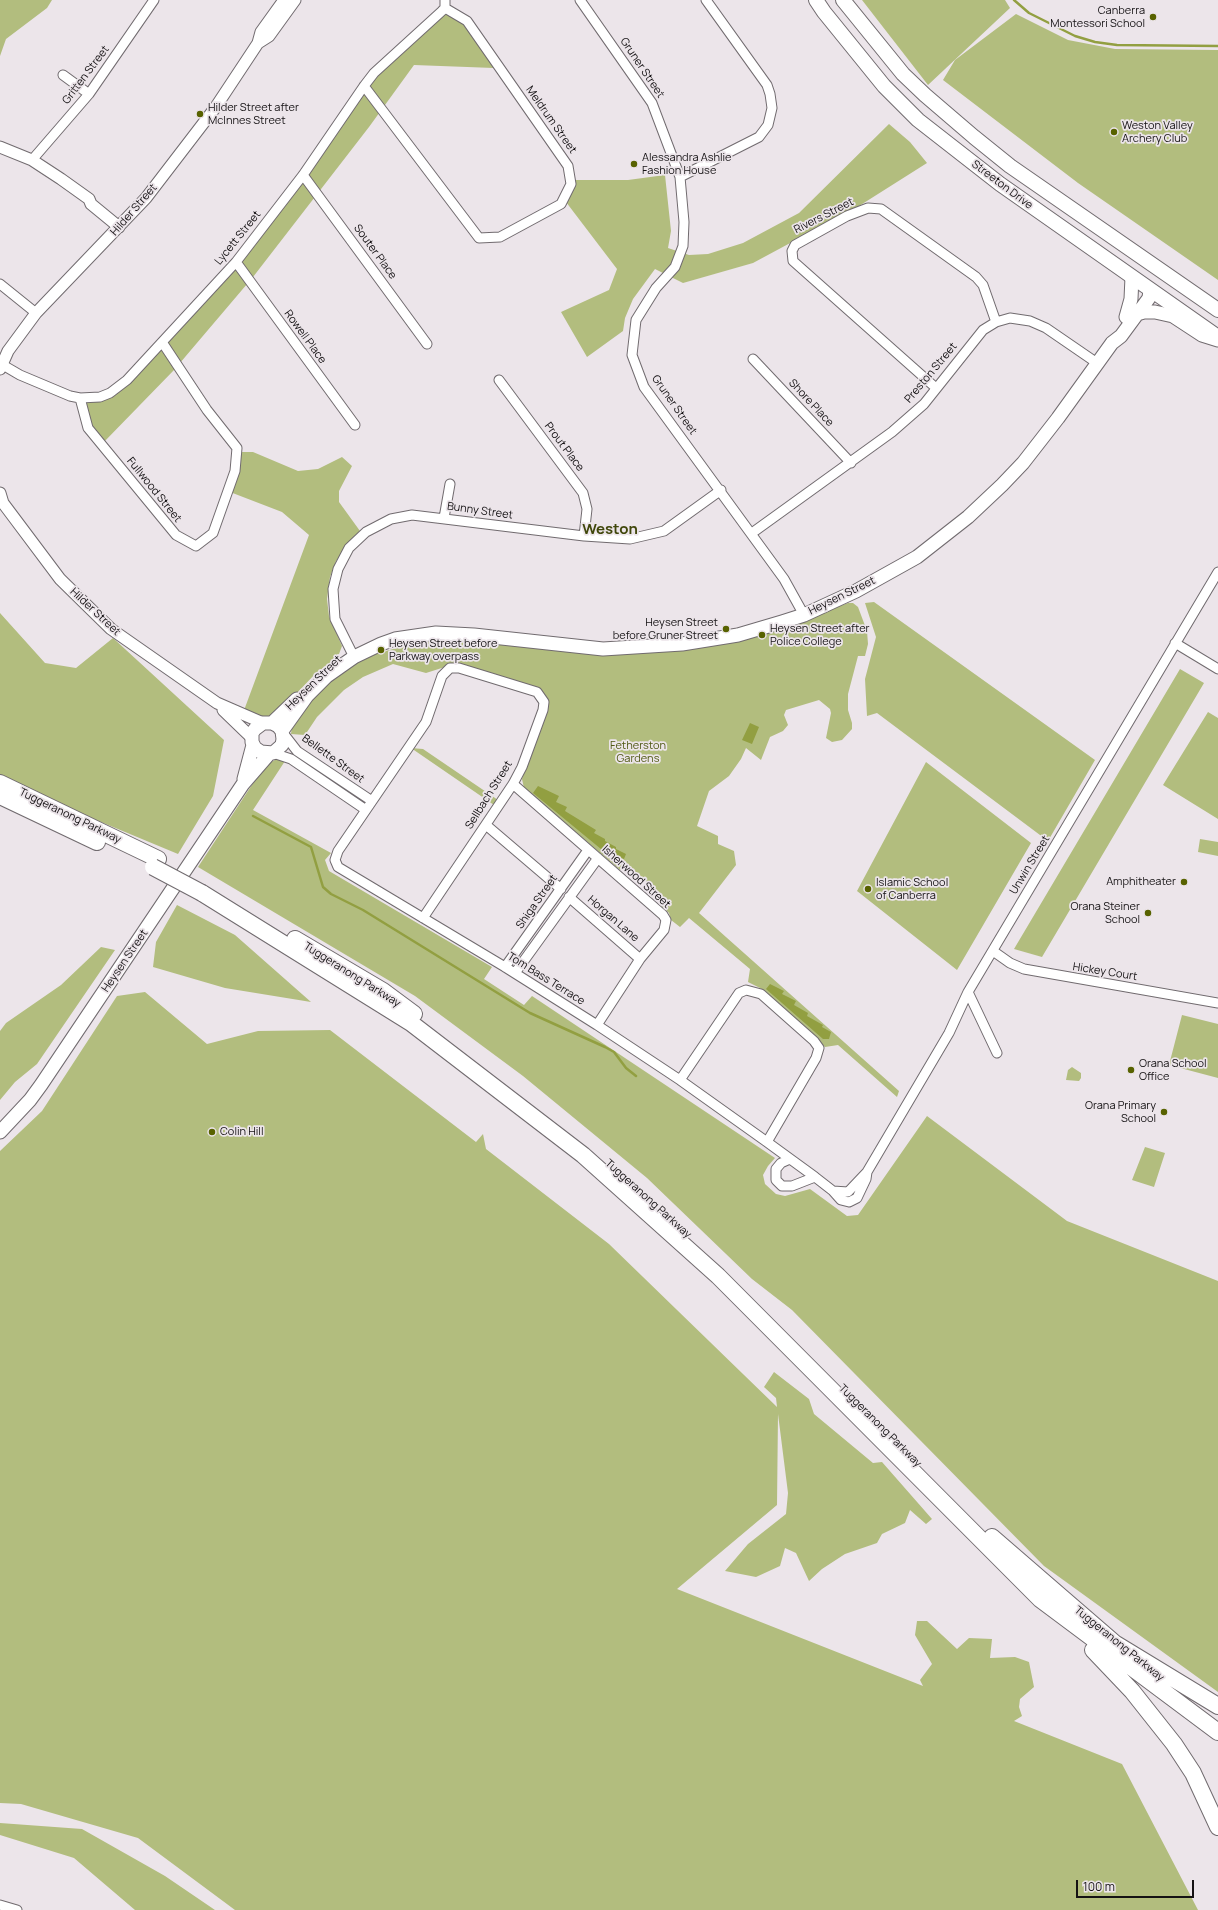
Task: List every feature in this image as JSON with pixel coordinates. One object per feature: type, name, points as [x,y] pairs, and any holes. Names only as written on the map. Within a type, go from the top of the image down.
[{"type":"highway","name":"Tuggeranong Parkway","points":[[0,783],[204,889],[383,991],[587,1144],[722,1266],[978,1525],[1116,1644],[1218,1721]]},
{"type":"highway","name":"Tuggeranong Parkway","points":[[0,796],[156,863]]},
{"type":"highway","name":"Tuggeranong Parkway","points":[[204,889],[411,1023],[583,1155],[718,1276],[1040,1599],[1218,1732]]},
{"type":"highway","points":[[1040,1599],[1107,1664],[1153,1716],[1193,1773],[1218,1827]]},
{"type":"highway","points":[[1116,1644],[1218,1706]]},
{"type":"main road","name":"Streeton Drive","points":[[816,0],[884,86],[918,120],[1000,184],[1218,339]]},
{"type":"main road","name":"Streeton Drive","points":[[843,0],[903,74],[925,95],[1010,166],[1100,230],[1218,310]]},
{"type":"main road","points":[[1100,230],[1113,245],[1146,268],[1150,275],[1150,290],[1166,282],[1183,287]]},
{"type":"main road","points":[[1132,277],[1131,316],[1144,312],[1155,312],[1173,316],[1202,335],[1218,339]]},
{"type":"main road","name":"Heysen Street","points":[[243,784],[255,729],[267,723],[290,706],[313,681],[352,653],[372,642],[381,644],[400,637],[436,633],[474,635],[602,648],[682,644],[738,635],[804,614],[856,592],[917,557],[968,517],[1023,463],[1058,418],[1112,343],[1115,332],[1131,316],[1143,294],[1150,290]]},
{"type":"main road","name":"Heysen Street","points":[[0,1132],[41,1084],[243,784],[271,753],[282,745],[282,732],[307,696],[352,653]]},
{"type":"main road","points":[[267,723],[278,726],[282,732]]},
{"type":"main road","points":[[252,741],[261,752],[271,753]]},
{"type":"street","name":"Gritten Street","points":[[32,160],[89,94],[154,0]]},
{"type":"street","name":"Hilder Street","points":[[1,366],[17,338],[36,313],[146,198],[215,108],[258,43],[261,32],[284,0]]},
{"type":"street","name":"Hilder Street","points":[[258,43],[268,36],[295,0]]},
{"type":"street","name":"Gruner Street","points":[[580,0],[652,103],[680,177],[684,222],[683,246],[675,267],[656,288],[636,320],[632,355],[644,387],[752,533],[784,579],[804,614]]},
{"type":"street","points":[[680,177],[759,137],[768,124],[772,108],[767,85],[706,0]]},
{"type":"street","name":"Lycett Street","points":[[1,366],[63,393],[80,398],[100,397],[110,393],[126,380],[236,262],[303,175],[374,72],[445,4]]},
{"type":"street","name":"Meldrum Street","points":[[364,86],[479,238],[500,237],[561,204],[571,184],[568,166],[466,21],[445,4]]},
{"type":"street","points":[[63,75],[89,94]]},
{"type":"street","points":[[0,147],[32,160],[89,199],[91,204],[122,224]]},
{"type":"street","name":"Souter Place","points":[[303,175],[426,344]]},
{"type":"street","name":"Rivers Street","points":[[936,388],[793,262],[792,251],[795,245],[847,216],[868,208],[881,210],[976,277],[983,285],[996,322]]},
{"type":"street","name":"Rowell Place","points":[[236,262],[355,425]]},
{"type":"street","points":[[0,284],[36,313]]},
{"type":"street","name":"Preston Street","points":[[752,533],[851,463],[924,404],[983,330],[996,322],[1010,318],[1030,321],[1046,328],[1097,363]]},
{"type":"street","name":"Fullwood Street","points":[[80,398],[88,428],[176,535],[196,546],[213,533],[235,472],[236,448],[207,410],[162,342]]},
{"type":"street","name":"Shore Place","points":[[753,359],[851,463]]},
{"type":"street","name":"Prout Place","points":[[499,380],[583,493],[587,509],[584,536]]},
{"type":"street","points":[[444,518],[450,484]]},
{"type":"street","name":"Bunny Street","points":[[352,653],[335,619],[333,589],[338,569],[349,548],[366,532],[391,519],[412,515],[584,536],[630,538],[664,531],[721,490]]},
{"type":"street","name":"Hilder Street","points":[[1,500],[60,579],[111,629],[217,704],[252,741]]},
{"type":"street","name":"Unwin Street","points":[[833,1191],[841,1200],[849,1202],[852,1201],[860,1192],[868,1176],[867,1172],[949,1033],[968,992],[1218,572]]},
{"type":"street","points":[[1175,643],[1218,669]]},
{"type":"street","name":"Sellbach Street","points":[[366,810],[426,722],[442,676],[450,668],[458,668],[537,692],[544,702],[543,710],[522,767],[513,784],[423,918]]},
{"type":"street","name":"Hilder Street","points":[[217,704],[267,723]]},
{"type":"street","name":"Bellette Street","points":[[282,732],[297,751],[372,801]]},
{"type":"street","name":"Bellette Street","points":[[271,753],[291,759],[366,810]]},
{"type":"street","name":"Isherwood Street","points":[[513,784],[663,915],[666,920],[664,930],[640,959],[597,1026]]},
{"type":"street","name":"Tom Bass Terrace","points":[[366,810],[338,851],[335,860],[336,865],[351,876],[506,967],[680,1080],[815,1176],[833,1191]]},
{"type":"street","points":[[486,825],[561,889]]},
{"type":"street","name":"Shiga Street","points":[[506,967],[588,850]]},
{"type":"street","name":"Shiga Street","points":[[515,973],[598,858]]},
{"type":"street","name":"Horgan Lane","points":[[569,897],[640,959]]},
{"type":"street","name":"Hickey Court","points":[[993,951],[1010,963],[1024,969],[1218,1003]]},
{"type":"street","points":[[680,1080],[739,993],[746,990],[761,994],[814,1041],[819,1048],[816,1058],[767,1142]]},
{"type":"street","points":[[968,992],[997,1053]]},
{"type":"street","points":[[790,1158],[776,1169],[776,1180],[782,1186],[792,1186],[815,1176]]},
{"type":"street","points":[[0,1905],[17,1910]]},
{"type":"green space","points":[[0,0],[52,0],[47,8],[6,39],[0,56]]},
{"type":"green space","points":[[862,0],[1005,0],[1010,8],[928,85]]},
{"type":"green space","points":[[446,10],[464,25],[494,68],[414,65],[369,127],[253,277],[174,370],[103,443],[90,425],[84,400],[106,398],[239,262],[374,79]]},
{"type":"green space","name":"Weston Valley Archery Club","points":[[1016,14],[1068,40],[1115,49],[1218,50],[1218,280],[1078,183],[943,80],[955,60]]},
{"type":"green space","points":[[889,124],[910,142],[927,163],[859,206],[753,263],[683,283],[655,269],[633,299],[625,318],[623,331],[587,357],[561,312],[609,290],[617,269],[566,202],[574,180],[628,180],[665,175],[671,231],[668,248],[689,255],[708,254],[743,243],[799,213]]},
{"type":"green space","points":[[240,452],[253,452],[298,471],[318,469],[342,457],[352,466],[339,491],[339,502],[360,531],[336,561],[330,577],[327,599],[329,616],[342,646],[339,654],[333,661],[316,673],[296,694],[274,721],[243,713],[309,535],[282,512],[230,492]]},
{"type":"green space","points":[[874,602],[1095,760],[1048,841],[877,713],[867,716],[865,679],[876,637],[865,603]]},
{"type":"green space","name":"Fetherston Gardens","points":[[848,603],[853,603],[858,607],[867,631],[868,644],[865,656],[858,656],[848,694],[848,710],[852,723],[852,729],[842,740],[832,742],[826,738],[831,713],[830,709],[819,700],[786,710],[784,715],[788,725],[783,731],[770,737],[761,760],[746,748],[741,759],[729,776],[709,791],[697,826],[718,836],[718,844],[734,851],[736,865],[699,913],[899,1091],[897,1097],[838,1045],[825,1047],[760,988],[748,982],[750,969],[689,918],[680,927],[671,920],[669,913],[662,906],[667,900],[626,864],[620,870],[524,788],[522,779],[547,702],[545,695],[536,688],[448,666],[426,673],[393,664],[363,677],[344,690],[317,717],[305,735],[291,734],[292,725],[304,709],[320,690],[334,679],[354,664],[375,654],[404,646],[442,639],[583,653],[774,631]]},
{"type":"green space","points":[[0,613],[45,663],[76,668],[113,638],[224,740],[213,796],[178,854],[0,780]]},
{"type":"green space","points":[[1180,669],[1204,683],[1042,957],[1014,949]]},
{"type":"green space","points":[[1208,712],[1218,718],[1218,819],[1163,785]]},
{"type":"green space","points":[[411,748],[423,749],[498,800],[494,805]]},
{"type":"green space","points":[[277,759],[285,761],[253,810],[331,853],[325,860],[329,871],[492,967],[484,979],[524,1005],[532,996],[775,1158],[763,1175],[765,1184],[776,1194],[785,1196],[810,1189],[847,1216],[858,1215],[927,1116],[1067,1221],[1218,1281],[1218,1692],[1044,1566],[792,1310],[752,1279],[647,1178],[523,1076],[415,996],[198,867],[265,765]]},
{"type":"green space","points":[[926,762],[1031,843],[957,970],[857,891]]},
{"type":"green space","points":[[1200,839],[1218,842],[1218,856],[1198,852]]},
{"type":"green space","points":[[177,905],[235,935],[311,1002],[225,988],[153,967],[156,942]]},
{"type":"green space","points":[[101,947],[115,950],[37,1064],[15,1082],[0,1100],[0,1031],[6,1023],[61,985]]},
{"type":"green space","points":[[145,992],[207,1044],[258,1031],[330,1030],[476,1142],[483,1134],[486,1149],[609,1244],[777,1407],[776,1398],[764,1387],[774,1372],[809,1399],[814,1414],[873,1463],[882,1462],[932,1519],[926,1524],[910,1510],[905,1523],[882,1534],[877,1543],[845,1554],[822,1569],[809,1581],[796,1553],[785,1548],[780,1566],[756,1577],[725,1571],[748,1544],[786,1514],[788,1493],[778,1414],[777,1505],[677,1589],[923,1686],[920,1680],[932,1664],[915,1635],[917,1621],[927,1621],[957,1649],[969,1638],[992,1639],[990,1658],[1015,1657],[1029,1662],[1034,1687],[1020,1699],[1019,1707],[1022,1716],[1014,1721],[1122,1764],[1198,1910],[235,1910],[138,1838],[21,1804],[0,1803],[0,1151],[42,1111],[117,996]]},
{"type":"green space","points":[[1182,1015],[1218,1024],[1218,1078],[1169,1065]]},
{"type":"green space","points":[[1072,1067],[1081,1073],[1081,1078],[1079,1081],[1066,1080],[1068,1070]]},
{"type":"green space","points":[[1145,1147],[1165,1153],[1154,1187],[1132,1180]]},
{"type":"green space","points":[[0,1823],[82,1829],[165,1876],[215,1910],[135,1910],[74,1858],[0,1835]]},
{"type":"shaded area","points":[[750,723],[759,727],[752,744],[742,740]]},
{"type":"shaded area","points":[[538,786],[559,796],[556,802],[567,807],[565,811],[596,830],[594,833],[616,847],[616,849],[626,854],[624,859],[607,854],[533,793]]},
{"type":"shaded area","points":[[770,984],[784,991],[782,994],[796,1001],[794,1005],[808,1013],[807,1016],[823,1025],[822,1027],[831,1032],[829,1039],[823,1039],[766,989]]},
{"type":"waterway","points":[[1014,0],[1029,13],[1075,36],[1095,42],[1117,45],[1218,46]]},
{"type":"waterway","points":[[253,816],[311,847],[323,887],[331,894],[363,910],[530,1013],[614,1052],[626,1068],[636,1076]]},
{"type":"place","name":"Canberra Montessori School","points":[[1153,17]]},
{"type":"place","name":"Hilder Street after McInnes Street","points":[[200,114]]},
{"type":"place","name":"Weston Valley Archery Club","points":[[1114,132]]},
{"type":"place","name":"Alessandra Ashlie Fashion House","points":[[634,164]]},
{"type":"place","name":"Heysen Street before Gruner Street","points":[[726,629]]},
{"type":"place","name":"Heysen Street after Police College","points":[[762,635]]},
{"type":"place","name":"Heysen Street before Parkway overpass","points":[[381,650]]},
{"type":"place","name":"Amphitheater","points":[[1184,882]]},
{"type":"place","name":"Islamic School of Canberra","points":[[868,889]]},
{"type":"place","name":"Orana Steiner School","points":[[1148,913]]},
{"type":"place","name":"Orana School Office","points":[[1131,1070]]},
{"type":"place","name":"Orana Primary School","points":[[1164,1112]]},
{"type":"place","name":"Colin Hill","points":[[212,1132]]},
{"type":"district","name":"Weston","points":[[610,530]]}]
